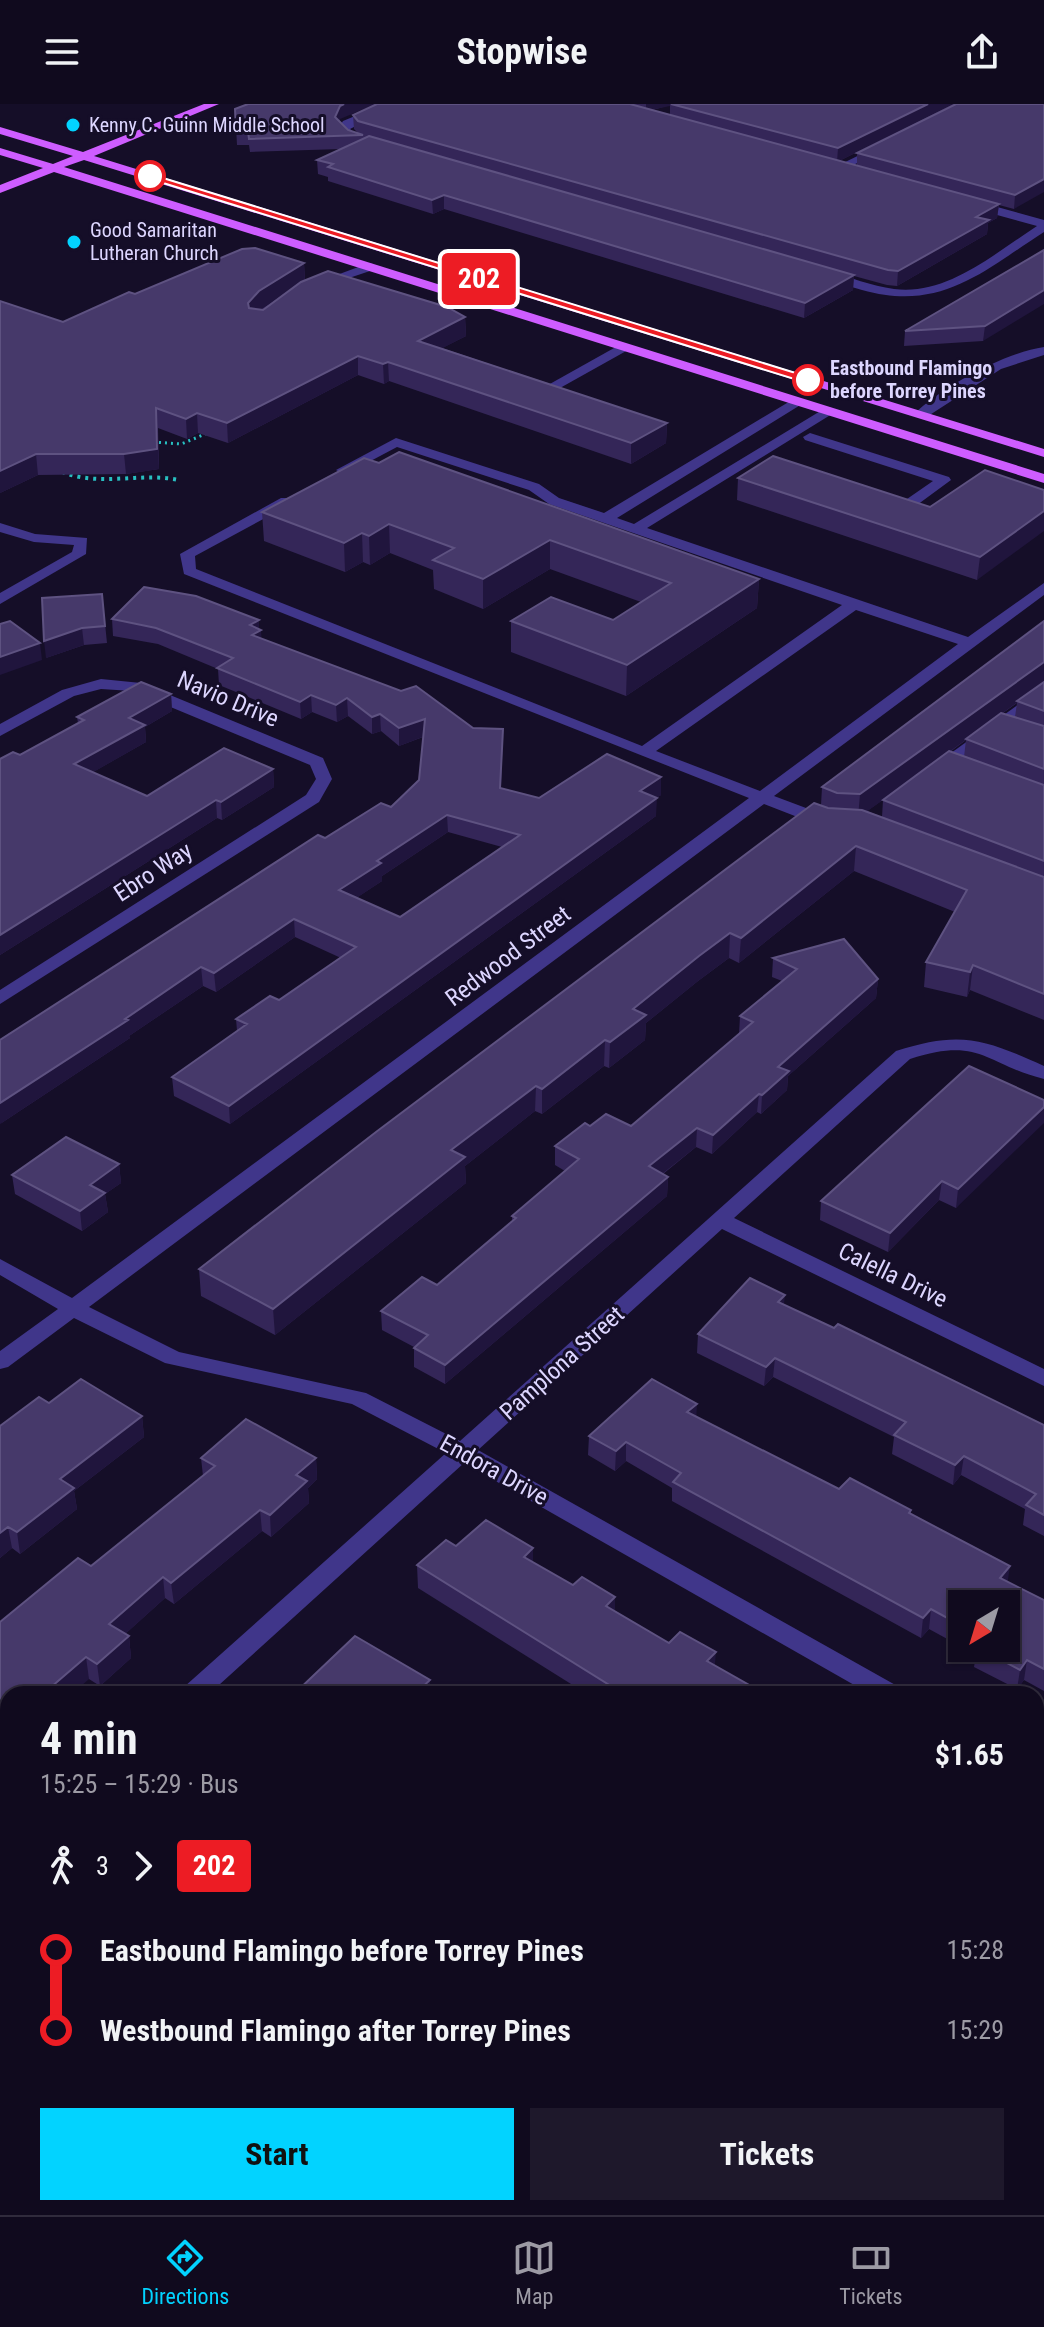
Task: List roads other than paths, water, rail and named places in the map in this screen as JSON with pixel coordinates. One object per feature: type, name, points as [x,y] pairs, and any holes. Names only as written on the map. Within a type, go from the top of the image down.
[{"type":"main road","points":[[0,189],[214,104]]},
{"type":"main road","points":[[0,130],[1044,453]]},
{"type":"main road","points":[[0,151],[1044,477]]},
{"type":"main road","points":[[369,267],[441,279],[527,305],[541,307],[557,303]]},
{"type":"main road","points":[[545,322],[565,319],[601,328],[639,328]]},
{"type":"main road","points":[[968,429],[970,455]]},
{"type":"street","points":[[384,148],[353,139],[344,129],[347,123],[394,104]]},
{"type":"street","points":[[839,168],[891,142]]},
{"type":"street","points":[[824,164],[853,172]]},
{"type":"street","points":[[956,200],[1044,226]]},
{"type":"street","points":[[809,270],[885,292],[916,295],[937,291],[1044,226]]},
{"type":"street","points":[[309,295],[350,282],[369,267]]},
{"type":"street","points":[[555,385],[623,347]]},
{"type":"street","points":[[920,415],[1003,364],[1026,353],[1044,351]]},
{"type":"street","points":[[606,518],[797,401]]},
{"type":"street","points":[[636,529],[827,411]]},
{"type":"street","points":[[810,437],[944,480],[912,502]]},
{"type":"street","points":[[326,479],[396,442],[534,487],[554,501],[970,643]]},
{"type":"street","points":[[298,494],[187,554],[189,571],[832,825],[847,825]]},
{"type":"street","points":[[0,527],[34,538],[82,541],[79,554],[0,599]]},
{"type":"street","name":"Redwood Street","points":[[0,1362],[1044,588]]},
{"type":"street","points":[[644,752],[854,604]]},
{"type":"street","name":"Navio Drive","points":[[0,731],[68,693],[101,684],[135,686],[317,762],[324,779]]},
{"type":"street","points":[[921,783],[951,768],[996,727],[1044,691]]},
{"type":"street","points":[[996,727],[1020,735]]},
{"type":"street","name":"Ebro Way","points":[[0,998],[313,798],[324,779]]},
{"type":"street","name":"Pamplona Street","points":[[202,1686],[903,1055],[937,1042],[978,1044],[1044,1073]]},
{"type":"street","name":"Calella Drive","points":[[719,1219],[1044,1378]]},
{"type":"street","name":"Endora Drive","points":[[0,1266],[73,1308],[173,1358],[358,1398],[463,1452],[876,1686]]},
{"type":"place","name":"Kenny C. Guinn Middle School","points":[[73,125]]},
{"type":"place","name":"Good Samaritan Lutheran Church","points":[[74,242]]},
{"type":"place","name":"Eastbound Flamingo before Torrey Pines","points":[[808,380]]}]
